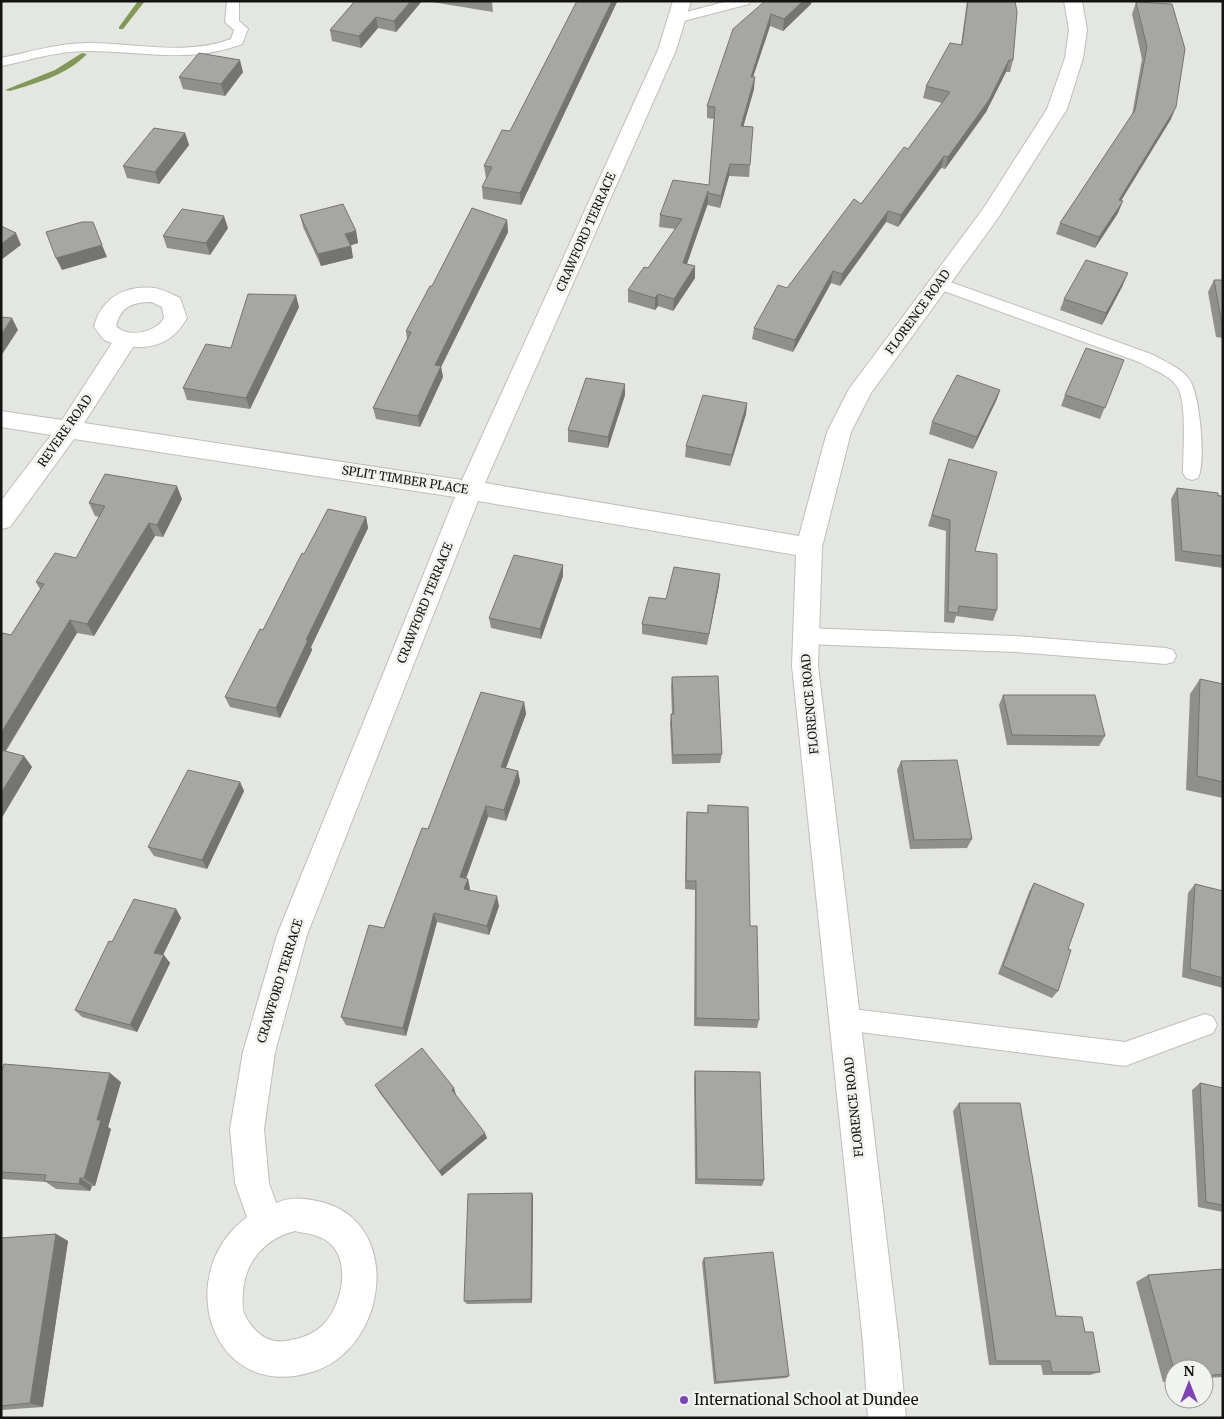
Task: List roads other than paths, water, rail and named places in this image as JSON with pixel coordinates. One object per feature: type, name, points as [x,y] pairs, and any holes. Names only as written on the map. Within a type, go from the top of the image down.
[{"type":"street","name":"FLORENCE ROAD","points":[[887,1418],[805,666],[809,547],[840,432],[861,389],[991,213],[1057,108],[1074,58],[1078,30],[1073,1]]},
{"type":"street","name":"CRAWFORD TERRACE","points":[[267,1224],[252,1183],[247,1129],[259,1052],[292,935],[470,490],[667,50],[679,10]]},
{"type":"street","name":"REVERE ROAD","points":[[1,520],[69,428],[126,340]]},
{"type":"street","name":"SPLIT TIMBER PLACE","points":[[1,419],[470,490],[809,547]]},
{"type":"lane","points":[[1,62],[84,47],[193,52],[223,48],[237,41],[241,29],[232,22],[233,1]]},
{"type":"lane","points":[[679,10],[744,1]]},
{"type":"lane","points":[[939,283],[1145,358],[1173,373],[1186,388],[1191,423],[1192,473]]},
{"type":"lane","points":[[805,636],[1016,644],[1166,656]]},
{"type":"lane","points":[[844,1019],[1124,1054],[1205,1025]]},
{"type":"waterway","points":[[121,28],[142,1]]},
{"type":"waterway","points":[[8,90],[57,72],[84,54]]},
{"type":"place","name":"International School at Dundee","points":[[684,1400]]}]
